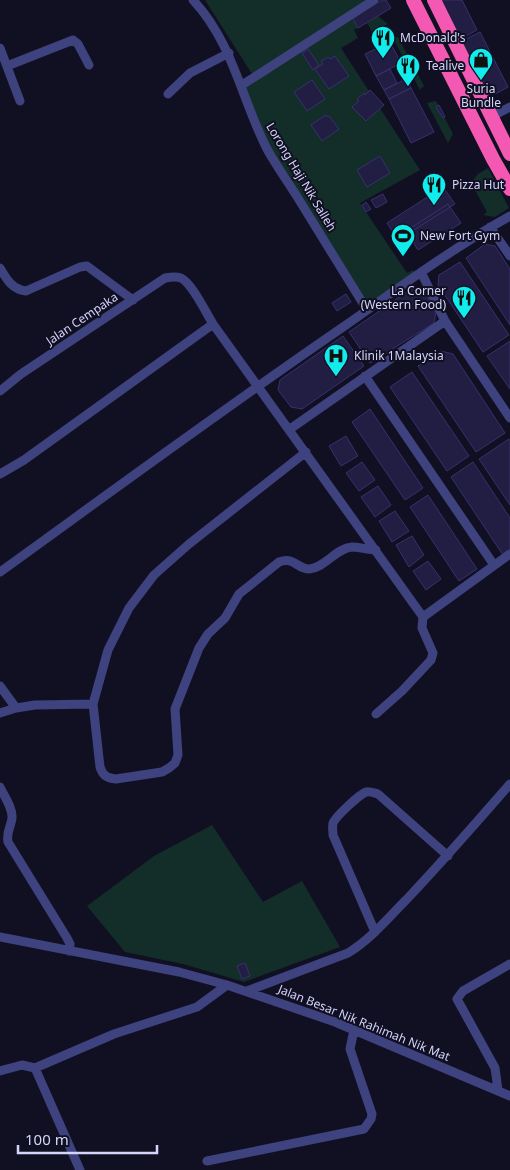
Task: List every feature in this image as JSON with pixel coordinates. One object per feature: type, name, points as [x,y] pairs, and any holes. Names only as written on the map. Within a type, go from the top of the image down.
[{"type":"highway","points":[[414,0],[493,159],[510,189]]},
{"type":"highway","points":[[434,0],[510,154]]},
{"type":"street","name":"Lorong Haji Nik Salleh","points":[[193,0],[214,26],[228,53],[242,85],[251,114],[268,150],[367,310]]},
{"type":"street","points":[[242,85],[374,0]]},
{"type":"street","points":[[7,66],[73,40],[78,44],[89,64]]},
{"type":"street","points":[[0,48],[20,102]]},
{"type":"street","points":[[168,94],[190,73],[228,53]]},
{"type":"street","points":[[491,117],[510,107]]},
{"type":"street","points":[[0,572],[257,385],[421,272],[510,216]]},
{"type":"street","points":[[490,227],[510,256]]},
{"type":"street","points":[[0,268],[10,284],[18,290],[26,291],[80,267],[87,266],[133,300]]},
{"type":"street","points":[[421,272],[444,321],[510,418]]},
{"type":"street","name":"Jalan Cempaka","points":[[0,391],[21,374],[165,278],[173,276],[182,278],[190,285],[213,324]]},
{"type":"street","points":[[290,429],[444,321]]},
{"type":"street","points":[[0,474],[24,460],[213,324],[423,617],[422,628],[433,653],[431,660],[402,691],[376,714]]},
{"type":"street","points":[[365,376],[494,565]]},
{"type":"street","points":[[306,452],[189,544],[154,575],[129,608],[108,650],[93,704],[100,767],[103,774],[109,778],[116,779],[162,772],[170,768],[175,762],[178,755],[175,710],[199,648],[208,634],[225,618],[239,594],[279,562],[286,559],[310,569],[351,547],[376,550]]},
{"type":"street","points":[[423,617],[510,554]]},
{"type":"street","points":[[0,686],[16,708]]},
{"type":"street","points":[[0,713],[36,705],[93,704]]},
{"type":"street","points":[[247,991],[348,953],[359,946],[375,932],[448,856],[510,784]]},
{"type":"street","points":[[0,787],[11,809],[12,816],[7,832],[8,842],[67,938],[70,944],[70,951]]},
{"type":"street","points":[[375,932],[333,835],[333,822],[337,816],[366,792],[378,794],[448,856]]},
{"type":"street","name":"Jalan Besar Nik Rahimah Nik Mat","points":[[0,937],[179,972],[227,984],[354,1030],[510,1096]]},
{"type":"street","points":[[498,1090],[495,1068],[457,999],[463,991],[510,964]]},
{"type":"street","points":[[0,1070],[22,1065],[35,1068],[114,1034],[197,1007],[210,999],[227,984]]},
{"type":"street","points":[[207,1161],[364,1129],[372,1114],[351,1051],[354,1030]]},
{"type":"street","points":[[35,1068],[80,1170]]},
{"type":"green space","points":[[205,0],[368,0],[252,74]]},
{"type":"green space","points":[[350,15],[358,28],[354,30],[358,38],[341,48],[420,170],[360,203],[407,273],[413,270],[416,275],[367,310],[268,150],[242,85]]},
{"type":"green space","points":[[378,16],[388,24],[372,32],[367,23]]},
{"type":"green space","points":[[398,37],[424,86],[420,90],[393,38]]},
{"type":"green space","points":[[436,101],[453,134],[448,143],[427,103]]},
{"type":"green space","points":[[488,168],[509,208],[495,217],[483,215],[487,212],[471,183],[478,174]]},
{"type":"green space","points":[[212,825],[263,902],[302,881],[340,947],[244,982],[183,964],[125,952],[87,906],[154,856]]},
{"type":"building","points":[[382,0],[386,0],[391,8],[358,28],[352,17]]},
{"type":"building","points":[[441,0],[462,0],[477,30],[461,39]]},
{"type":"building","points":[[480,32],[508,87],[488,98],[460,42]]},
{"type":"building","name":"McDonald's","points":[[390,42],[401,63],[376,76],[365,54]]},
{"type":"building","points":[[308,49],[319,65],[313,70],[302,53]]},
{"type":"building","points":[[335,56],[349,76],[329,89],[315,69],[323,64],[321,61]]},
{"type":"building","points":[[390,69],[397,83],[384,90],[376,76]]},
{"type":"building","points":[[406,79],[411,88],[389,99],[384,90]]},
{"type":"building","points":[[312,80],[325,99],[307,111],[294,92]]},
{"type":"building","points":[[411,88],[434,132],[411,143],[389,99]]},
{"type":"building","points":[[370,90],[384,105],[366,121],[352,107],[359,101],[357,99]]},
{"type":"building","points":[[439,105],[445,117],[443,118],[436,107]]},
{"type":"building","points":[[326,115],[327,117],[329,116],[339,129],[322,141],[311,125]]},
{"type":"building","points":[[380,156],[390,173],[367,187],[357,170]]},
{"type":"building","points":[[443,187],[455,204],[398,240],[387,223]]},
{"type":"building","points":[[383,194],[387,202],[376,208],[371,200]]},
{"type":"building","points":[[366,202],[371,209],[366,212],[362,205]]},
{"type":"building","points":[[448,204],[461,223],[418,250],[406,231]]},
{"type":"building","points":[[485,244],[495,246],[510,269],[510,325],[466,258]]},
{"type":"building","points":[[460,262],[509,335],[483,352],[438,285],[439,275]]},
{"type":"building","points":[[411,289],[424,291],[436,312],[434,323],[370,363],[349,332]]},
{"type":"building","points":[[346,294],[351,302],[337,311],[332,303]]},
{"type":"building","points":[[343,336],[364,366],[302,409],[291,407],[278,390],[280,380]]},
{"type":"building","points":[[510,341],[510,389],[487,356]]},
{"type":"building","points":[[441,351],[453,354],[505,433],[476,452],[418,366]]},
{"type":"building","points":[[412,372],[469,456],[447,471],[390,387]]},
{"type":"building","points":[[370,409],[423,488],[405,500],[352,422]]},
{"type":"building","points":[[346,436],[358,456],[341,466],[329,446]]},
{"type":"building","points":[[509,439],[510,441],[510,505],[479,459]]},
{"type":"building","points":[[362,462],[375,480],[359,491],[346,473]]},
{"type":"building","points":[[473,462],[510,518],[510,551],[503,555],[451,477]]},
{"type":"building","points":[[378,486],[391,505],[375,517],[361,497]]},
{"type":"building","points":[[428,495],[477,569],[459,581],[410,507]]},
{"type":"building","points":[[395,511],[409,531],[392,542],[379,521]]},
{"type":"building","points":[[412,536],[424,555],[409,567],[396,545]]},
{"type":"building","points":[[428,561],[441,579],[426,590],[413,571]]},
{"type":"building","points":[[245,963],[250,976],[242,979],[237,966]]},
{"type":"place","name":"McDonald's","points":[[383,59]]},
{"type":"place","name":"Suria Bundle","points":[[481,81]]},
{"type":"place","name":"Tealive","points":[[408,87]]},
{"type":"place","name":"Pizza Hut","points":[[434,206]]},
{"type":"place","name":"New Fort Gym","points":[[403,257]]},
{"type":"place","name":"La Corner (Western Food)","points":[[464,319]]},
{"type":"place","name":"Klinik 1Malaysia","points":[[336,377]]}]
